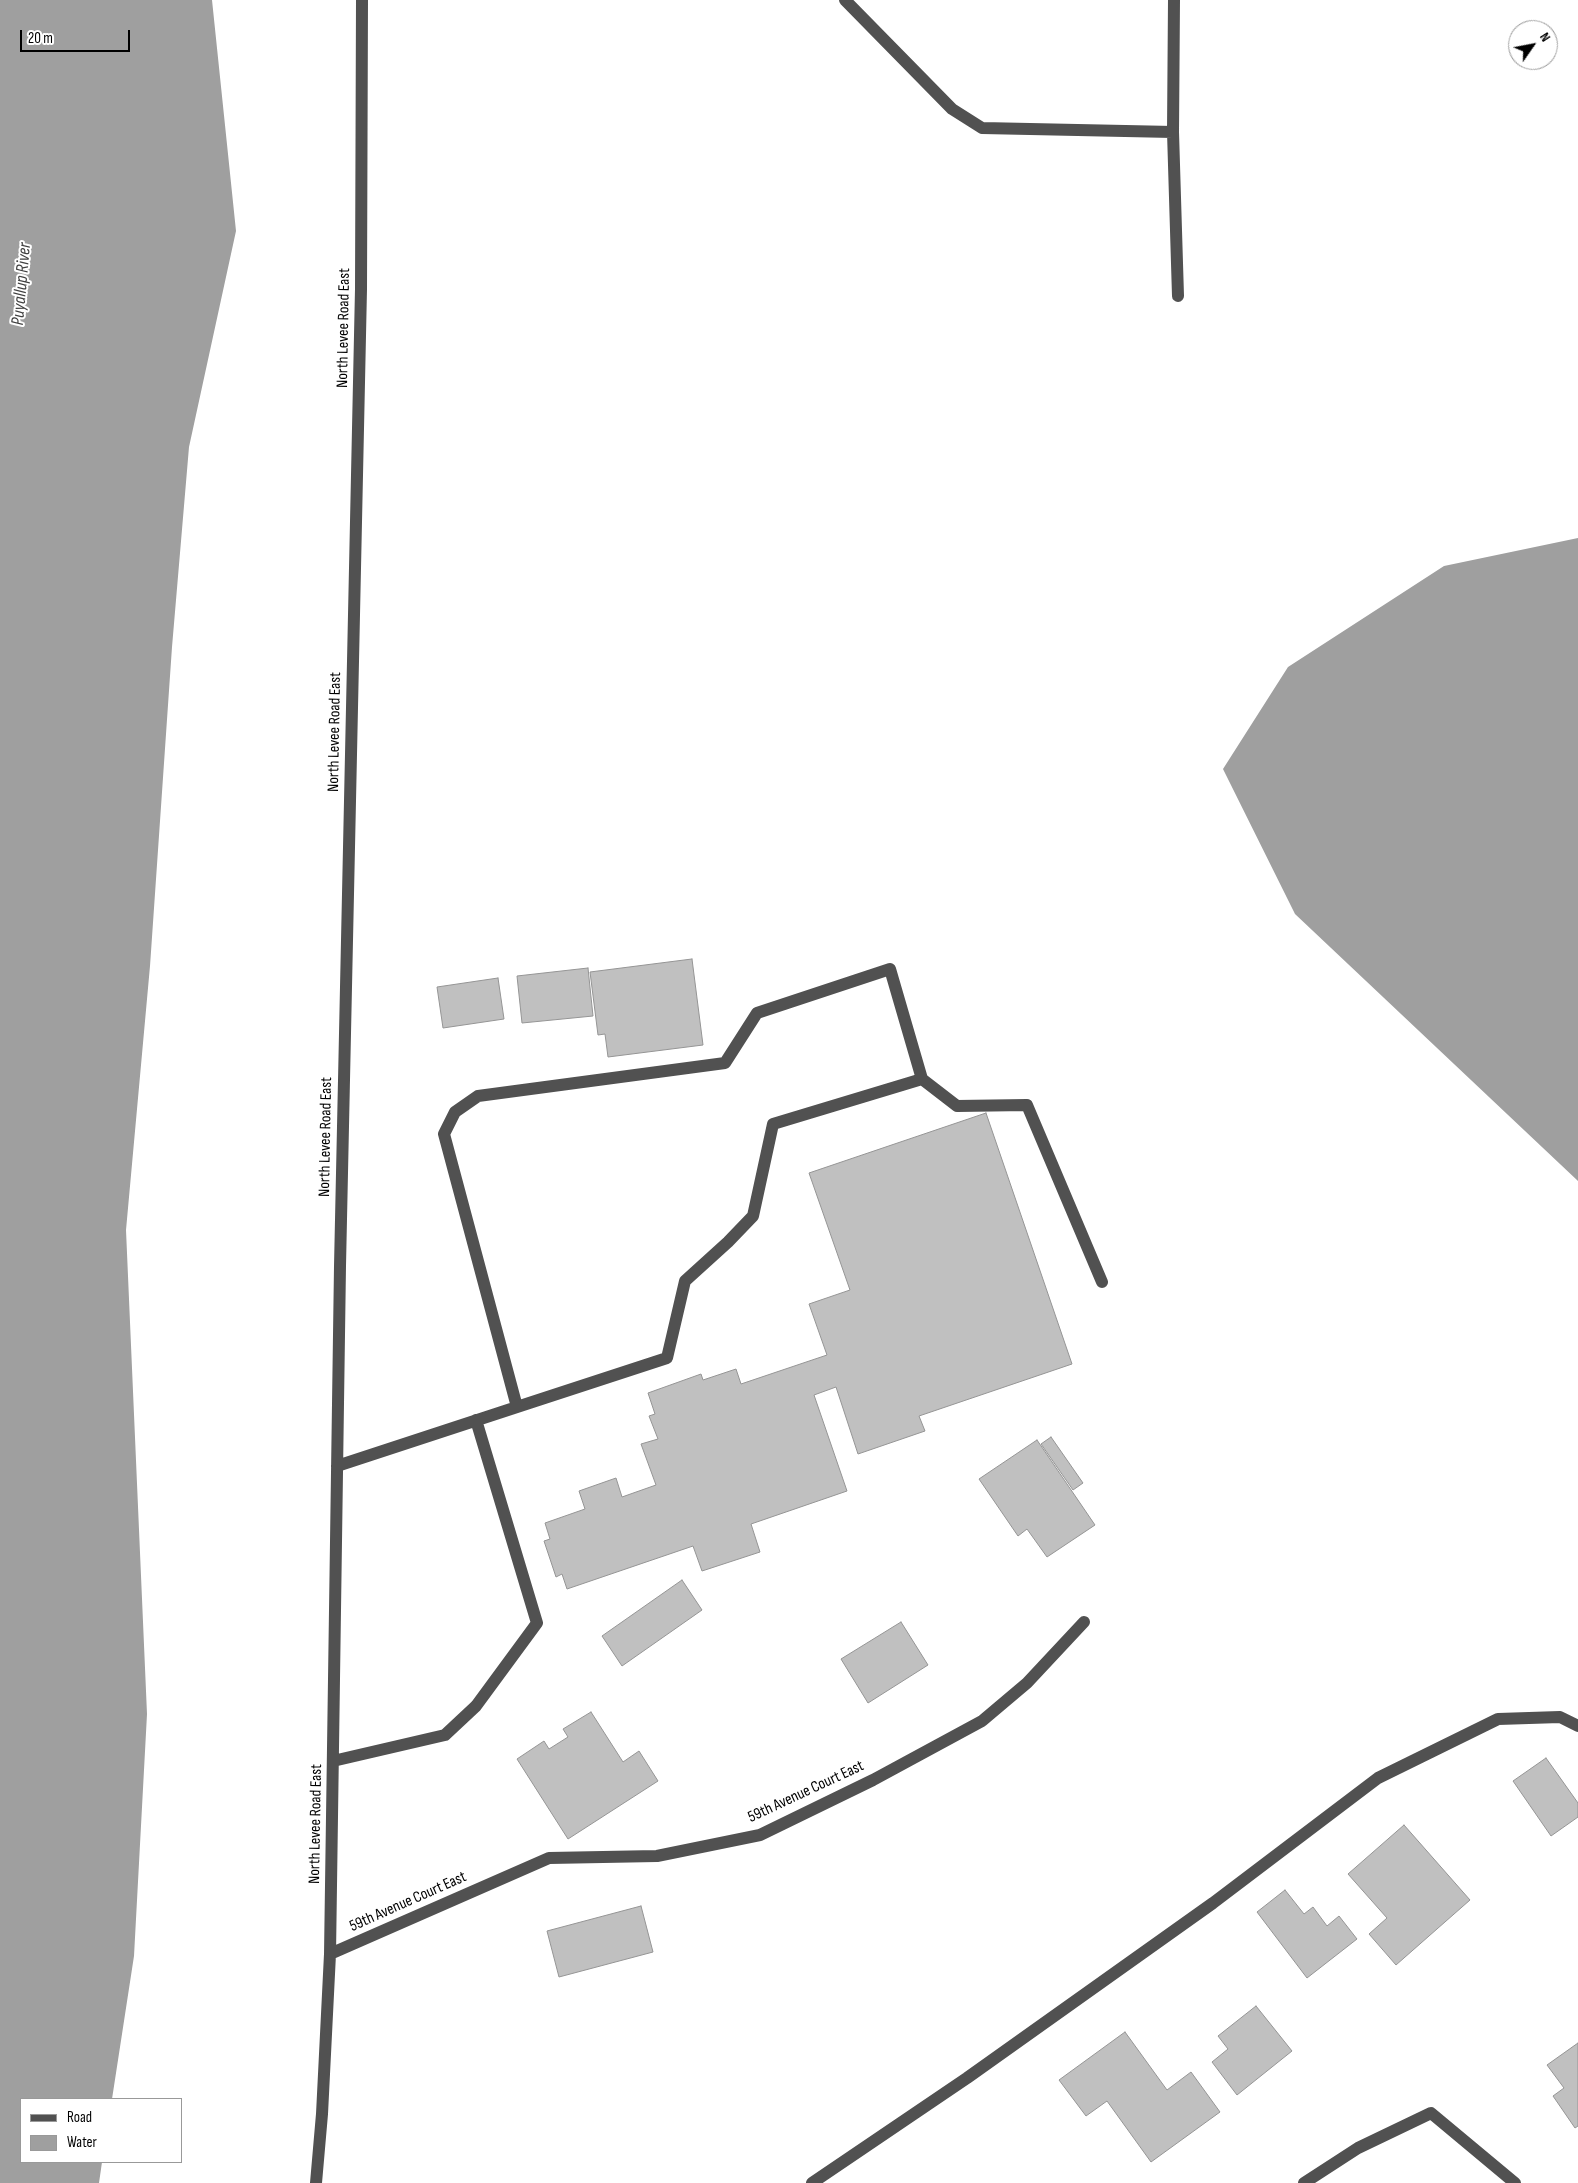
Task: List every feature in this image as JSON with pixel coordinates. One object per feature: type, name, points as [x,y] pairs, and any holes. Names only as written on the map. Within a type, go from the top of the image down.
[{"type":"street","name":"North Levee Road East","points":[[316,2183],[322,2114],[330,1954],[337,1466],[361,289],[362,0]]},
{"type":"street","points":[[845,0],[952,109],[982,128],[1172,132]]},
{"type":"street","points":[[1174,0],[1172,132],[1178,296]]},
{"type":"street","points":[[517,1407],[444,1134],[455,1112],[478,1096],[725,1063],[757,1013],[890,969],[922,1079],[957,1106],[1027,1105],[1102,1282]]},
{"type":"street","points":[[337,1466],[667,1358],[685,1281],[728,1242],[753,1216],[773,1124],[922,1079]]},
{"type":"street","points":[[333,1761],[445,1735],[476,1706],[537,1623],[476,1420]]},
{"type":"street","name":"59th Avenue Court East","points":[[330,1954],[549,1858],[657,1856],[760,1835],[873,1780],[982,1721],[1027,1684],[1084,1622]]},
{"type":"street","points":[[812,2183],[967,2078],[1213,1903],[1378,1778],[1498,1719],[1560,1717],[1578,1726]]},
{"type":"street","points":[[1304,2183],[1358,2148],[1432,2113],[1515,2183]]},
{"type":"water","name":"Puyallup River","points":[[0,0],[212,0],[236,231],[189,447],[172,647],[150,966],[126,1230],[147,1714],[134,1956],[112,2098],[20,2098],[20,2163],[102,2163],[99,2183],[0,2183]]},
{"type":"water","points":[[1578,538],[1578,1181],[1295,914],[1223,769],[1288,667],[1444,566]]},
{"type":"building","points":[[692,959],[703,1045],[608,1057],[605,1034],[598,1035],[590,972]]},
{"type":"building","points":[[588,968],[593,1016],[522,1023],[517,976]]},
{"type":"building","points":[[498,978],[504,1019],[443,1028],[437,987]]},
{"type":"building","points":[[986,1113],[1072,1364],[919,1416],[925,1431],[858,1454],[836,1387],[814,1395],[847,1491],[751,1524],[760,1552],[702,1571],[693,1546],[567,1589],[562,1574],[556,1577],[544,1541],[550,1539],[545,1523],[585,1509],[579,1491],[616,1478],[622,1497],[656,1485],[641,1444],[658,1439],[649,1416],[655,1414],[648,1393],[701,1374],[703,1380],[736,1369],[741,1384],[827,1355],[809,1304],[850,1290],[809,1173]]},
{"type":"building","points":[[1051,1437],[1083,1483],[1073,1490],[1041,1444]]},
{"type":"building","points":[[1037,1440],[1095,1525],[1047,1557],[1027,1529],[1018,1536],[979,1479]]},
{"type":"building","points":[[682,1580],[702,1610],[622,1666],[602,1636]]},
{"type":"building","points":[[901,1622],[928,1665],[868,1703],[841,1659]]},
{"type":"building","points":[[591,1712],[623,1762],[639,1751],[658,1781],[568,1839],[517,1759],[544,1741],[549,1749],[568,1737],[563,1729]]},
{"type":"building","points":[[1546,1758],[1578,1803],[1578,1817],[1551,1836],[1513,1781]]},
{"type":"building","points":[[1404,1825],[1470,1900],[1396,1965],[1369,1934],[1387,1918],[1348,1874]]},
{"type":"building","points":[[1285,1890],[1304,1914],[1313,1907],[1327,1926],[1339,1916],[1357,1939],[1307,1978],[1257,1912]]},
{"type":"building","points":[[641,1906],[653,1952],[559,1977],[547,1931]]},
{"type":"building","points":[[1256,2006],[1292,2051],[1237,2095],[1212,2062],[1228,2049],[1218,2036]]},
{"type":"building","points":[[1125,2032],[1167,2090],[1191,2072],[1220,2112],[1151,2162],[1107,2101],[1086,2116],[1059,2080]]},
{"type":"building","points":[[1578,2043],[1578,2126],[1575,2128],[1553,2096],[1564,2088],[1547,2065]]}]
